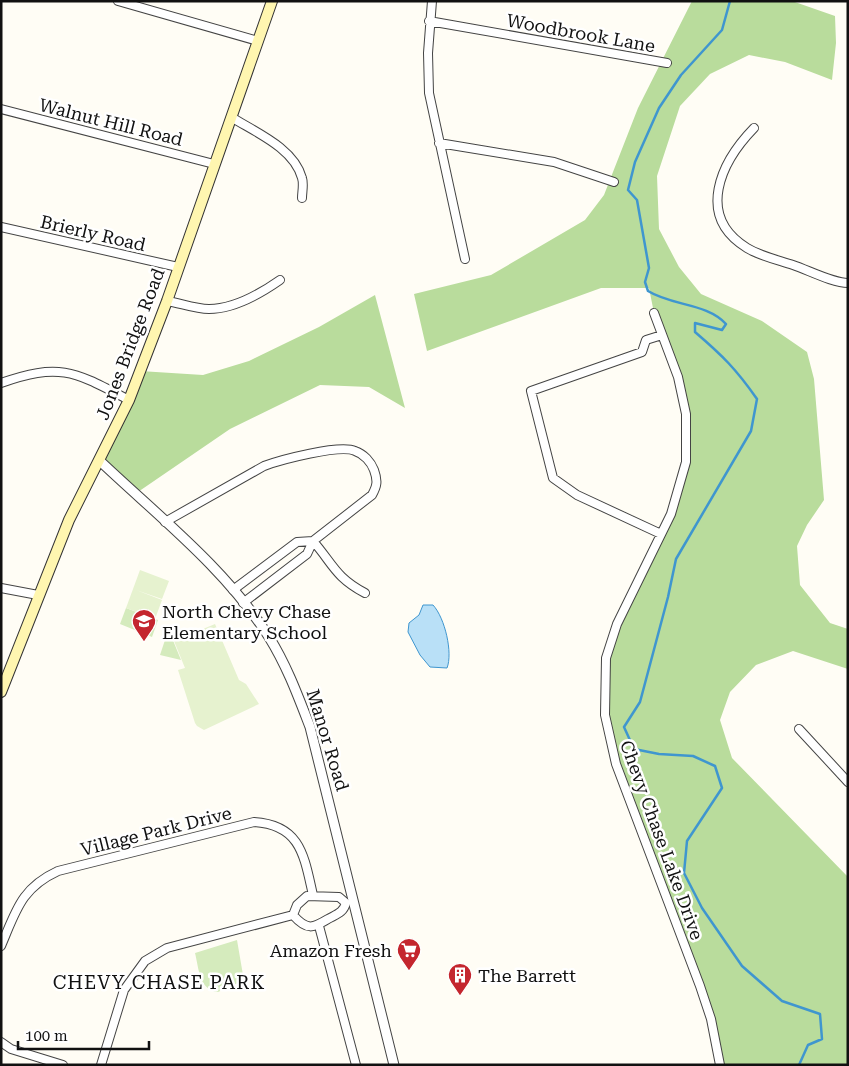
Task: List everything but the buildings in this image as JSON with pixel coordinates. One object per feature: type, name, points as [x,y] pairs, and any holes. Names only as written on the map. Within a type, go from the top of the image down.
[{"type":"main road","name":"Jones Bridge Road","points":[[1,692],[69,520],[100,462],[129,400],[167,301],[272,1]]},
{"type":"street","points":[[118,1],[258,41]]},
{"type":"street","points":[[432,1],[429,20],[429,93],[465,259]]},
{"type":"street","name":"Woodbrook Lane","points":[[429,20],[667,64]]},
{"type":"street","name":"Walnut Hill Road","points":[[1,109],[214,164]]},
{"type":"street","points":[[231,117],[272,142],[290,158],[303,181],[302,198]]},
{"type":"street","points":[[754,128],[728,159],[718,186],[716,198],[722,221],[731,235],[753,251],[848,283]]},
{"type":"street","points":[[439,142],[554,162],[614,182]]},
{"type":"street","name":"Brierly Road","points":[[1,227],[178,268]]},
{"type":"street","points":[[167,301],[208,310],[263,292],[280,280]]},
{"type":"street","name":"Chevy Chase Lake Drive","points":[[654,313],[678,377],[686,414],[687,441],[680,489],[661,534],[617,624],[606,658],[605,715],[616,764],[711,1019],[720,1065]]},
{"type":"street","points":[[661,534],[577,495],[553,478],[531,391],[642,352],[646,340],[662,335]]},
{"type":"street","points":[[1,383],[32,372],[54,370],[86,378],[129,400]]},
{"type":"street","points":[[165,522],[264,466],[277,461],[344,448],[356,451],[366,457],[377,479],[377,487],[372,495],[313,541],[307,554],[244,603]]},
{"type":"street","name":"Manor Road","points":[[100,462],[165,522],[233,590],[270,638],[291,678],[310,727],[350,902],[394,1065]]},
{"type":"street","points":[[233,590],[297,542],[313,541]]},
{"type":"street","points":[[313,541],[335,572],[350,585],[365,593]]},
{"type":"street","points":[[1,588],[38,595]]},
{"type":"street","points":[[799,729],[848,782]]},
{"type":"street","name":"Village Park Drive","points":[[1,946],[20,902],[41,879],[58,871],[254,822],[274,825],[291,834],[300,848],[313,896]]},
{"type":"street","points":[[100,1065],[124,990],[145,961],[167,948],[292,916],[301,900],[307,896],[322,898],[339,897],[350,902],[340,913],[319,926],[304,925],[292,916]]},
{"type":"street","points":[[319,926],[356,1065]]},
{"type":"street","points":[[1,1042],[10,1049],[63,1065]]},
{"type":"green space","points":[[692,1],[792,1],[835,16],[836,43],[832,80],[785,62],[749,55],[710,74],[680,106],[657,176],[659,229],[679,267],[701,294],[762,321],[807,352],[814,379],[824,500],[807,525],[797,546],[800,585],[830,623],[848,629],[848,669],[793,651],[756,665],[730,692],[720,720],[732,758],[848,877],[848,1065],[720,1065],[711,1019],[608,735],[606,658],[617,624],[671,514],[687,441],[678,377],[654,313],[649,288],[601,288],[427,351],[414,294],[491,275],[585,220],[604,195],[638,108]]},
{"type":"green space","points":[[375,295],[405,408],[369,387],[320,385],[230,429],[135,494],[100,461],[140,371],[203,375],[249,361],[319,327]]},
{"type":"green space","points":[[140,570],[169,581],[162,599],[136,590],[162,600],[155,619],[126,608]]},
{"type":"green space","points":[[126,608],[158,620],[152,637],[120,624]]},
{"type":"green space","points":[[215,624],[239,680],[246,684],[259,704],[204,730],[195,723],[178,670],[185,668],[174,641]]},
{"type":"green space","points":[[172,638],[181,660],[160,655],[165,640]]},
{"type":"green space","points":[[237,940],[243,975],[240,982],[218,992],[212,990],[203,983],[195,953]]},
{"type":"water","points":[[423,605],[433,605],[441,618],[447,636],[449,662],[447,668],[430,667],[420,655],[408,632],[409,623],[419,615]]},
{"type":"waterway","points":[[730,1],[722,30],[681,75],[659,108],[635,162],[628,190],[637,200],[649,268],[645,282],[648,291],[668,300],[709,312],[726,324],[722,330],[695,323],[695,332],[729,363],[757,399],[751,431],[676,559],[668,597],[640,702],[624,727],[634,749],[659,754],[693,756],[715,766],[722,788],[687,841],[684,873],[702,908],[742,966],[782,1001],[820,1014],[822,1039],[808,1045],[799,1065]]},
{"type":"place","name":"North Chevy Chase Elementary School","points":[[144,642]]},
{"type":"place","name":"Amazon Fresh","points":[[409,971]]},
{"type":"place","name":"The Barrett","points":[[460,996]]},
{"type":"district","name":"CHEVY CHASE PARK","points":[[159,982]]}]
